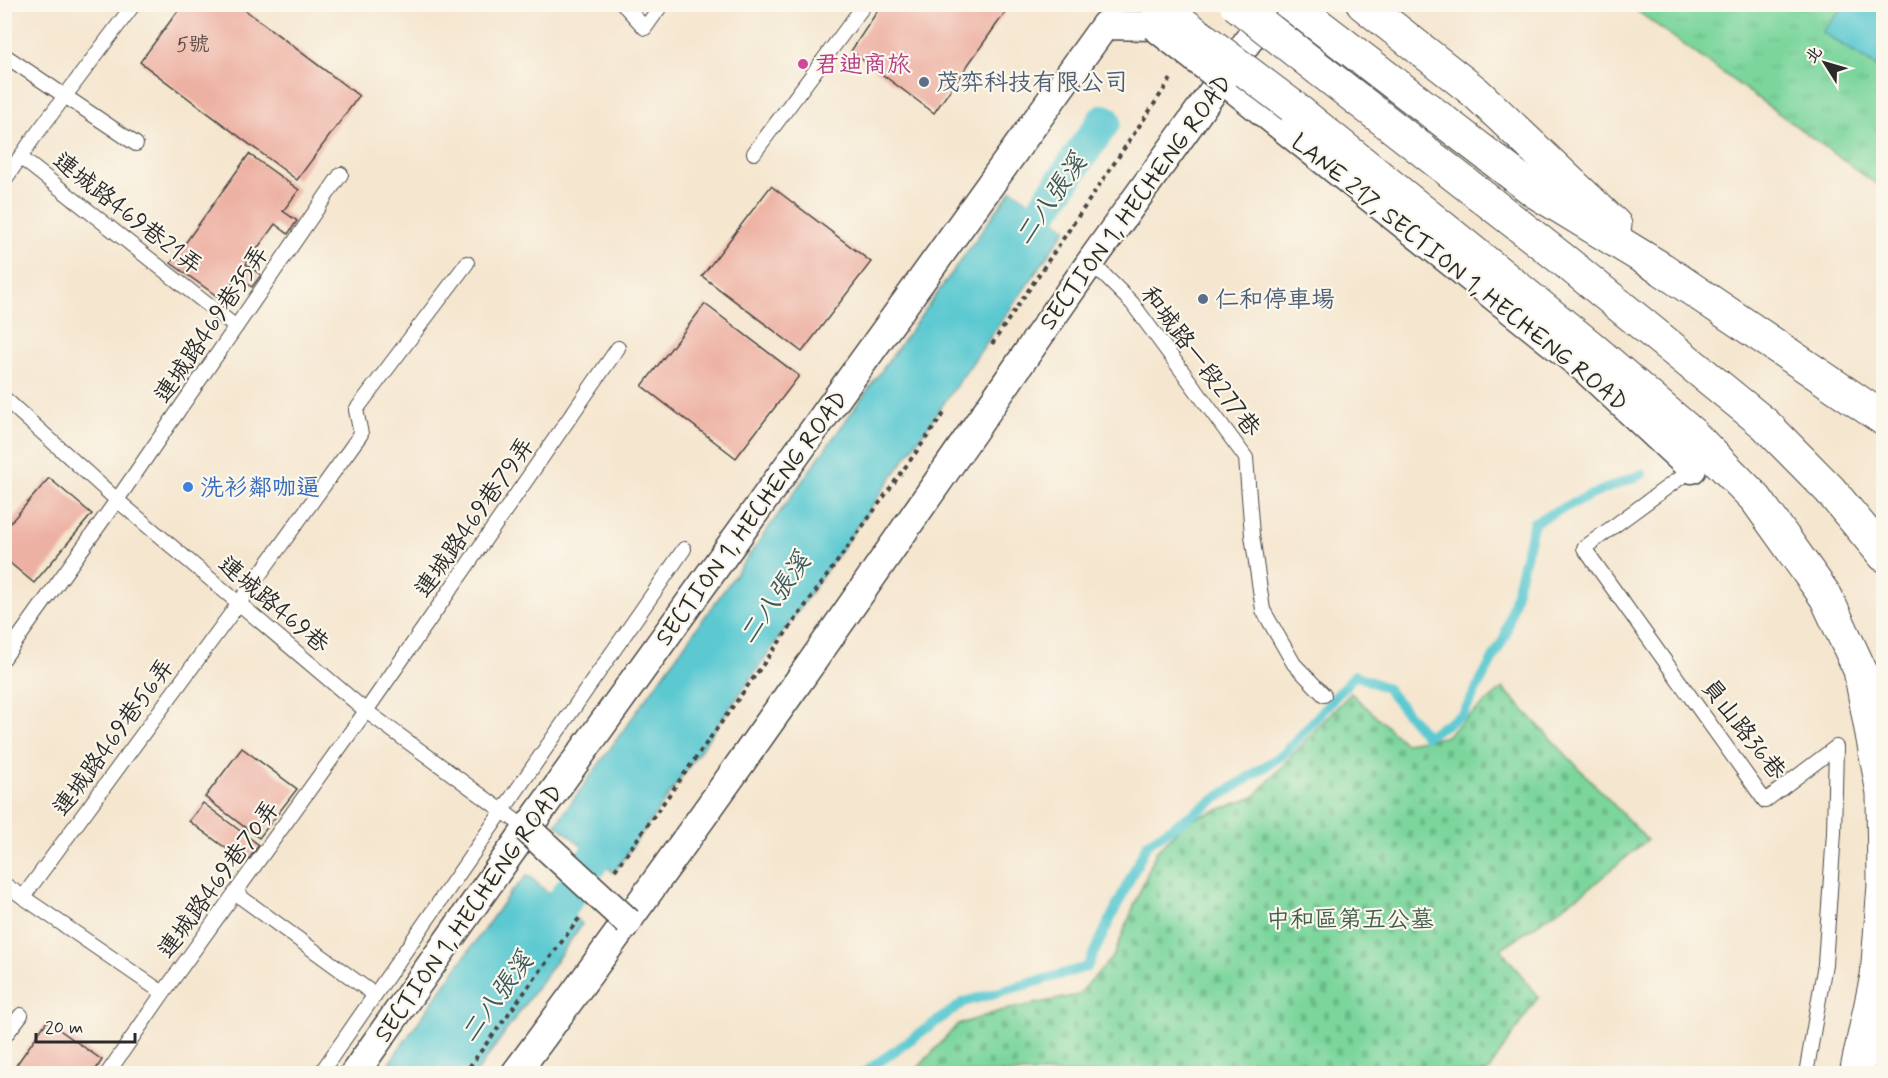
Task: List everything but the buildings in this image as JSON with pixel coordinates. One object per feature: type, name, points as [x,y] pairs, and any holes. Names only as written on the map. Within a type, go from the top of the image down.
[{"type":"highway","points":[[1236,4],[1566,262],[1765,424],[1830,490],[1884,555]]},
{"type":"highway","points":[[1291,4],[1536,192],[1662,269],[1884,419]]},
{"type":"highway","points":[[1363,4],[1475,92],[1662,269]]},
{"type":"highway","points":[[1160,12],[1292,106],[1587,344],[1692,434],[1756,499],[1826,597],[1860,670],[1883,794],[1884,884],[1877,976],[1856,1074]]},
{"type":"street","name":"LANE 217, SECTION 1, HECHENG ROAD","points":[[1125,4],[1160,12],[1223,80],[1585,369],[1692,469]]},
{"type":"street","name":"SECTION 1, HECHENG ROAD","points":[[515,1074],[628,922],[884,561],[1090,262],[1223,80],[1273,4]]},
{"type":"street","name":"SECTION 1, HECHENG ROAD","points":[[354,1074],[526,829],[1105,25],[1160,12]]},
{"type":"street","points":[[526,829],[628,922]]},
{"type":"lane","name":"連城路469巷21弄","points":[[4,181],[134,4]]},
{"type":"lane","points":[[623,4],[645,28],[662,4]]},
{"type":"lane","points":[[754,153],[864,4]]},
{"type":"lane","points":[[4,55],[136,144]]},
{"type":"lane","name":"連城路469巷21弄","points":[[20,157],[236,327]]},
{"type":"lane","name":"連城路469巷35弄","points":[[4,658],[117,500],[341,174]]},
{"type":"lane","name":"和城路一段277巷","points":[[1090,262],[1132,303],[1246,458],[1252,534],[1263,610],[1294,664],[1324,694]]},
{"type":"lane","name":"連城路469巷56弄","points":[[23,897],[361,434],[356,410],[467,263]]},
{"type":"lane","name":"連城路469巷79弄","points":[[366,711],[618,348]]},
{"type":"lane","name":"連城路469巷","points":[[4,398],[117,500],[366,711],[526,829]]},
{"type":"lane","name":"員山路36巷","points":[[1692,469],[1584,549],[1765,801],[1836,747],[1834,833],[1825,964],[1806,1074]]},
{"type":"lane","points":[[320,1074],[684,549]]},
{"type":"lane","name":"連城路469巷70弄","points":[[107,1074],[366,711]]},
{"type":"lane","points":[[4,884],[163,993]]},
{"type":"lane","points":[[235,893],[375,995]]},
{"type":"lane","points":[[4,1037],[21,1015]]},
{"type":"path","points":[[986,354],[1176,72]]},
{"type":"path","points":[[611,876],[945,412]]},
{"type":"path","points":[[464,1074],[583,913]]},
{"type":"green space","points":[[1629,5],[1883,5],[1883,189]]},
{"type":"green space","name":"中和區第五公墓","points":[[1503,688],[1647,840],[1587,890],[1501,949],[1538,997],[1487,1073],[904,1073],[918,1068],[957,1025],[1000,1011],[1078,995],[1114,955],[1156,852],[1187,821],[1254,797],[1351,693],[1405,743],[1444,737]]},
{"type":"water","points":[[1845,5],[1883,5],[1883,71],[1822,32]]},
{"type":"water","points":[[1012,189],[1067,228],[614,873],[556,824]]},
{"type":"water","points":[[528,875],[582,924],[476,1073],[382,1073],[510,893]]},
{"type":"pier","points":[[1014,186],[1069,225],[1067,228],[1012,189]]},
{"type":"waterway","name":"二八張溪","points":[[1015,250],[1104,121]]},
{"type":"waterway","points":[[862,1074],[964,1002],[1087,967],[1147,844],[1284,754],[1355,675],[1386,688],[1426,736],[1463,714],[1505,636],[1534,522],[1642,474]]},
{"type":"waterway","name":"二八張溪","points":[[535,943],[621,819]]},
{"type":"place","name":"君迪商旅","points":[[803,64]]},
{"type":"place","name":"茂弈科技有限公司","points":[[924,82]]},
{"type":"place","name":"仁和停車場","points":[[1203,299]]},
{"type":"place","name":"洗衫鄰咖逼","points":[[188,487]]}]
